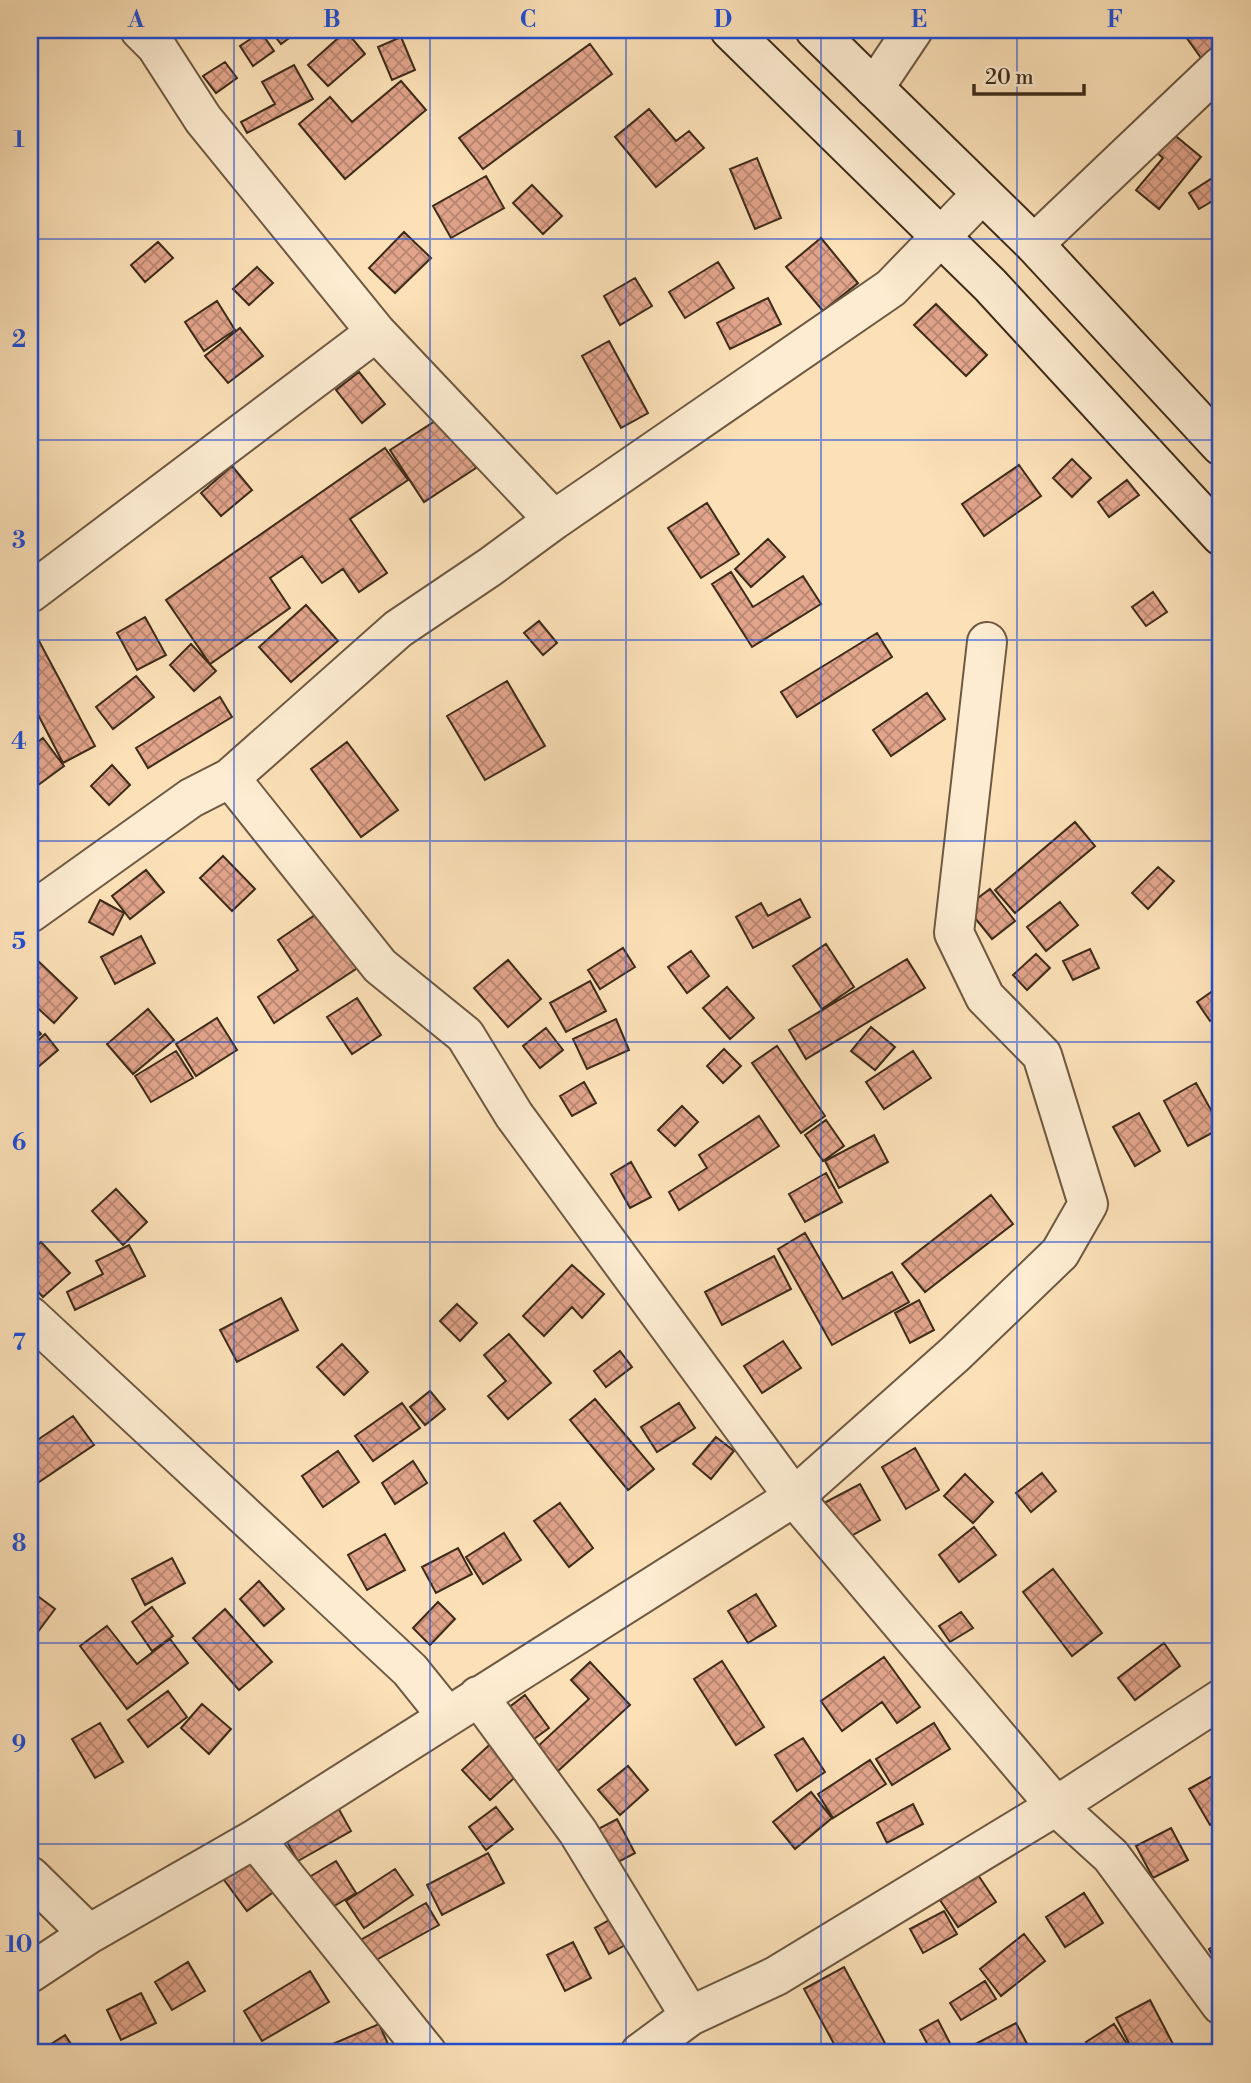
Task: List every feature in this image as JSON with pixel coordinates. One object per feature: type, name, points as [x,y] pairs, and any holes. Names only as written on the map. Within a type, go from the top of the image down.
[{"type":"street","points":[[139,30],[156,46],[204,119],[376,332],[554,520]]},
{"type":"street","points":[[730,30],[990,285],[1221,536]]},
{"type":"street","points":[[815,30],[1034,244],[1221,446]]},
{"type":"street","points":[[874,88],[913,30]]},
{"type":"street","points":[[1034,244],[1221,66]]},
{"type":"street","points":[[30,914],[191,798],[230,778],[398,629],[891,288],[982,194]]},
{"type":"street","points":[[30,593],[376,332]]},
{"type":"street","points":[[30,1973],[89,1934],[255,1839],[794,1497],[955,1354],[1060,1253],[1088,1204],[1042,1055],[985,997],[954,933],[987,642]]},
{"type":"street","points":[[230,778],[380,966],[464,1035],[514,1115],[794,1497],[1055,1806],[1111,1856],[1221,2005]]},
{"type":"street","points":[[30,1316],[410,1670],[463,1706],[578,1832],[690,2016]]},
{"type":"street","points":[[640,2053],[690,2016],[776,1976],[1055,1806],[1221,1699]]},
{"type":"street","points":[[255,1839],[427,2053]]},
{"type":"street","points":[[30,1876],[89,1934]]},
{"type":"building","points":[[270,30],[300,30],[281,44]]},
{"type":"building","points":[[1181,30],[1216,30],[1221,37],[1221,49],[1204,62]]},
{"type":"building","points":[[346,31],[365,54],[328,86],[308,65]]},
{"type":"building","points":[[261,32],[274,51],[253,66],[240,46]]},
{"type":"building","points":[[401,37],[415,70],[392,80],[378,47]]},
{"type":"building","points":[[590,44],[612,74],[483,169],[459,138]]},
{"type":"building","points":[[225,62],[237,78],[216,93],[203,76]]},
{"type":"building","points":[[294,65],[313,99],[247,133],[241,122],[275,104],[262,82]]},
{"type":"building","points":[[401,81],[426,110],[345,179],[299,124],[330,97],[352,122]]},
{"type":"building","points":[[649,109],[676,141],[689,131],[704,148],[656,187],[615,137]]},
{"type":"building","points":[[1166,128],[1201,157],[1159,209],[1136,190],[1163,158],[1150,147]]},
{"type":"building","points":[[757,158],[781,218],[755,229],[730,169]]},
{"type":"building","points":[[486,176],[504,208],[451,238],[433,206]]},
{"type":"building","points":[[1214,177],[1221,188],[1221,196],[1199,209],[1189,193]]},
{"type":"building","points":[[532,185],[562,216],[543,234],[513,203]]},
{"type":"building","points":[[404,232],[431,258],[395,293],[369,268]]},
{"type":"building","points":[[821,238],[858,283],[823,311],[786,267]]},
{"type":"building","points":[[158,242],[173,258],[145,282],[131,265]]},
{"type":"building","points":[[718,262],[734,288],[685,318],[669,292]]},
{"type":"building","points":[[257,267],[273,283],[249,305],[233,289]]},
{"type":"building","points":[[635,278],[652,306],[620,325],[604,296]]},
{"type":"building","points":[[768,298],[781,324],[730,349],[717,323]]},
{"type":"building","points":[[217,301],[235,330],[204,351],[185,322]]},
{"type":"building","points":[[936,304],[987,355],[966,376],[914,325]]},
{"type":"building","points":[[240,328],[263,356],[228,383],[205,356]]},
{"type":"building","points":[[609,341],[648,413],[621,428],[582,356]]},
{"type":"building","points":[[359,372],[385,404],[362,423],[336,390]]},
{"type":"building","points":[[443,416],[476,468],[424,502],[390,450]]},
{"type":"building","points":[[385,448],[408,480],[350,519],[387,573],[359,592],[343,569],[322,583],[302,556],[270,578],[290,608],[210,664],[166,600]]},
{"type":"building","points":[[1072,459],[1091,478],[1072,497],[1053,478]]},
{"type":"building","points":[[1019,465],[1041,496],[984,536],[962,504]]},
{"type":"building","points":[[232,466],[252,490],[221,516],[201,493]]},
{"type":"building","points":[[1127,480],[1139,495],[1109,517],[1098,502]]},
{"type":"building","points":[[707,503],[739,554],[701,578],[668,528]]},
{"type":"building","points":[[768,539],[785,557],[751,587],[735,569]]},
{"type":"building","points":[[731,572],[753,607],[803,576],[821,604],[752,647],[712,584]]},
{"type":"building","points":[[1153,592],[1167,612],[1146,626],[1132,607]]},
{"type":"building","points":[[306,605],[338,641],[291,682],[259,647]]},
{"type":"building","points":[[145,617],[166,655],[137,670],[117,633]]},
{"type":"building","points":[[539,621],[557,643],[543,655],[524,633]]},
{"type":"building","points":[[30,624],[95,746],[63,763],[30,699]]},
{"type":"building","points":[[877,633],[892,657],[797,717],[781,692]]},
{"type":"building","points":[[191,644],[216,671],[194,691],[170,665]]},
{"type":"building","points":[[136,676],[154,697],[113,729],[96,707]]},
{"type":"building","points":[[507,681],[545,746],[485,780],[447,716]]},
{"type":"building","points":[[927,693],[945,719],[891,756],[873,730]]},
{"type":"building","points":[[220,697],[232,717],[148,768],[136,748]]},
{"type":"building","points":[[43,738],[64,766],[30,791],[30,748]]},
{"type":"building","points":[[347,742],[398,810],[361,837],[311,769]]},
{"type":"building","points":[[112,765],[130,785],[109,805],[91,786]]},
{"type":"building","points":[[1075,822],[1095,846],[1015,913],[995,890]]},
{"type":"building","points":[[223,856],[255,889],[232,911],[200,878]]},
{"type":"building","points":[[1158,867],[1174,881],[1148,909],[1132,893]]},
{"type":"building","points":[[146,870],[164,892],[130,919],[112,896]]},
{"type":"building","points":[[990,889],[1015,921],[992,939],[966,907]]},
{"type":"building","points":[[800,899],[810,917],[753,948],[736,917],[761,903],[768,916]]},
{"type":"building","points":[[100,900],[124,913],[113,935],[89,922]]},
{"type":"building","points":[[1060,902],[1078,925],[1046,951],[1027,927]]},
{"type":"building","points":[[321,911],[359,967],[274,1023],[258,997],[298,970],[278,940]]},
{"type":"building","points":[[141,936],[155,963],[115,984],[101,957]]},
{"type":"building","points":[[826,944],[854,987],[822,1009],[793,966]]},
{"type":"building","points":[[623,948],[635,967],[600,989],[588,970]]},
{"type":"building","points":[[1090,949],[1099,968],[1073,980],[1063,961]]},
{"type":"building","points":[[691,951],[709,976],[687,993],[668,967]]},
{"type":"building","points":[[1036,954],[1050,968],[1027,990],[1013,975]]},
{"type":"building","points":[[35,958],[77,998],[54,1023],[30,1001],[30,964]]},
{"type":"building","points":[[907,959],[925,988],[806,1059],[789,1030]]},
{"type":"building","points":[[508,960],[541,999],[508,1027],[474,988]]},
{"type":"building","points":[[590,981],[606,1011],[566,1032],[550,1003]]},
{"type":"building","points":[[727,987],[754,1018],[730,1039],[703,1008]]},
{"type":"building","points":[[1217,988],[1221,995],[1221,1014],[1210,1021],[1197,1002]]},
{"type":"building","points":[[357,998],[381,1035],[352,1054],[327,1017]]},
{"type":"building","points":[[148,1009],[174,1040],[133,1074],[107,1044]]},
{"type":"building","points":[[217,1018],[237,1050],[196,1076],[176,1044]]},
{"type":"building","points":[[616,1019],[629,1050],[587,1069],[573,1039]]},
{"type":"building","points":[[30,1022],[41,1034],[30,1043]]},
{"type":"building","points":[[871,1027],[895,1047],[875,1070],[851,1051]]},
{"type":"building","points":[[546,1028],[563,1050],[540,1068],[523,1046]]},
{"type":"building","points":[[45,1034],[58,1050],[38,1067],[30,1057],[30,1048]]},
{"type":"building","points":[[777,1046],[825,1116],[801,1133],[752,1063]]},
{"type":"building","points":[[724,1049],[741,1066],[723,1083],[707,1066]]},
{"type":"building","points":[[176,1051],[193,1078],[151,1102],[135,1076]]},
{"type":"building","points":[[913,1051],[931,1078],[884,1109],[866,1082]]},
{"type":"building","points":[[584,1082],[596,1103],[572,1116],[560,1096]]},
{"type":"building","points":[[1196,1083],[1221,1128],[1188,1146],[1164,1101]]},
{"type":"building","points":[[682,1106],[698,1122],[675,1146],[658,1130]]},
{"type":"building","points":[[1139,1113],[1160,1151],[1135,1166],[1113,1127]]},
{"type":"building","points":[[759,1116],[779,1146],[679,1210],[669,1192],[707,1168],[699,1155]]},
{"type":"building","points":[[826,1120],[844,1146],[823,1161],[805,1135]]},
{"type":"building","points":[[874,1135],[888,1162],[839,1188],[825,1161]]},
{"type":"building","points":[[631,1162],[651,1197],[630,1208],[611,1174]]},
{"type":"building","points":[[826,1173],[842,1202],[805,1222],[789,1194]]},
{"type":"building","points":[[116,1189],[147,1222],[123,1245],[92,1211]]},
{"type":"building","points":[[991,1195],[1013,1224],[925,1292],[902,1264]]},
{"type":"building","points":[[805,1233],[843,1299],[892,1272],[909,1302],[832,1345],[778,1249]]},
{"type":"building","points":[[41,1242],[70,1273],[43,1297],[30,1283],[30,1252]]},
{"type":"building","points":[[129,1245],[145,1276],[75,1310],[67,1292],[103,1274],[96,1261]]},
{"type":"building","points":[[774,1256],[791,1289],[722,1325],[705,1292]]},
{"type":"building","points":[[572,1265],[604,1294],[582,1318],[572,1307],[544,1336],[523,1316]]},
{"type":"building","points":[[281,1298],[298,1330],[237,1362],[220,1330]]},
{"type":"building","points":[[919,1300],[934,1330],[910,1343],[895,1313]]},
{"type":"building","points":[[457,1304],[477,1323],[460,1341],[440,1321]]},
{"type":"building","points":[[509,1334],[551,1383],[508,1419],[488,1396],[506,1381],[484,1355]]},
{"type":"building","points":[[783,1341],[801,1368],[762,1393],[744,1366]]},
{"type":"building","points":[[342,1344],[368,1372],[344,1395],[317,1367]]},
{"type":"building","points":[[620,1351],[632,1367],[606,1387],[594,1371]]},
{"type":"building","points":[[430,1391],[445,1409],[425,1425],[410,1407]]},
{"type":"building","points":[[595,1399],[654,1469],[628,1490],[570,1420]]},
{"type":"building","points":[[402,1403],[420,1428],[373,1461],[355,1436]]},
{"type":"building","points":[[679,1403],[695,1428],[657,1452],[641,1427]]},
{"type":"building","points":[[73,1416],[94,1445],[30,1488],[30,1445]]},
{"type":"building","points":[[716,1437],[734,1451],[711,1479],[693,1464]]},
{"type":"building","points":[[915,1448],[939,1490],[906,1509],[882,1467]]},
{"type":"building","points":[[338,1451],[359,1482],[323,1507],[302,1476]]},
{"type":"building","points":[[413,1461],[427,1483],[395,1504],[382,1483]]},
{"type":"building","points":[[1042,1473],[1056,1491],[1031,1512],[1016,1493]]},
{"type":"building","points":[[965,1474],[993,1502],[973,1523],[944,1496]]},
{"type":"building","points":[[860,1484],[880,1520],[844,1540],[824,1503]]},
{"type":"building","points":[[560,1503],[593,1548],[569,1567],[534,1521]]},
{"type":"building","points":[[974,1527],[996,1555],[959,1582],[939,1555]]},
{"type":"building","points":[[504,1533],[521,1560],[483,1584],[466,1557]]},
{"type":"building","points":[[385,1534],[405,1570],[367,1590],[348,1555]]},
{"type":"building","points":[[458,1548],[472,1574],[436,1593],[422,1567]]},
{"type":"building","points":[[172,1558],[185,1583],[145,1605],[132,1579]]},
{"type":"building","points":[[1053,1569],[1102,1633],[1072,1656],[1023,1592]]},
{"type":"building","points":[[259,1581],[284,1609],[264,1626],[240,1599]]},
{"type":"building","points":[[35,1594],[55,1609],[37,1633],[30,1627],[30,1600]]},
{"type":"building","points":[[756,1594],[776,1626],[748,1643],[728,1611]]},
{"type":"building","points":[[438,1602],[455,1619],[430,1645],[413,1628]]},
{"type":"building","points":[[152,1607],[173,1636],[152,1651],[132,1622]]},
{"type":"building","points":[[225,1609],[272,1662],[239,1690],[193,1638]]},
{"type":"building","points":[[961,1612],[973,1628],[950,1642],[939,1626]]},
{"type":"building","points":[[107,1626],[137,1664],[170,1639],[188,1663],[127,1709],[80,1646]]},
{"type":"building","points":[[1164,1643],[1180,1666],[1135,1700],[1118,1678]]},
{"type":"building","points":[[884,1657],[920,1707],[897,1723],[882,1702],[842,1731],[821,1701]]},
{"type":"building","points":[[722,1661],[764,1727],[736,1745],[694,1679]]},
{"type":"building","points":[[590,1662],[630,1705],[558,1771],[536,1748],[589,1699],[571,1680]]},
{"type":"building","points":[[168,1691],[187,1717],[148,1747],[128,1720]]},
{"type":"building","points":[[525,1695],[549,1728],[527,1744],[503,1712]]},
{"type":"building","points":[[202,1704],[231,1729],[209,1754],[181,1728]]},
{"type":"building","points":[[100,1723],[123,1762],[95,1778],[72,1739]]},
{"type":"building","points":[[934,1723],[950,1749],[892,1785],[876,1759]]},
{"type":"building","points":[[497,1738],[525,1768],[490,1800],[462,1770]]},
{"type":"building","points":[[803,1738],[825,1772],[797,1791],[775,1755]]},
{"type":"building","points":[[870,1760],[886,1784],[833,1818],[818,1794]]},
{"type":"building","points":[[628,1766],[648,1790],[620,1815],[598,1790]]},
{"type":"building","points":[[30,1767],[38,1771],[30,1787]]},
{"type":"building","points":[[1218,1773],[1221,1779],[1221,1819],[1210,1825],[1189,1789]]},
{"type":"building","points":[[811,1792],[832,1818],[795,1849],[773,1822]]},
{"type":"building","points":[[331,1795],[351,1831],[298,1861],[277,1825]]},
{"type":"building","points":[[913,1804],[923,1824],[887,1843],[877,1823]]},
{"type":"building","points":[[496,1807],[513,1829],[486,1850],[469,1827]]},
{"type":"building","points":[[617,1819],[635,1853],[605,1869],[587,1835]]},
{"type":"building","points":[[1171,1828],[1188,1860],[1153,1878],[1136,1846]]},
{"type":"building","points":[[250,1844],[282,1886],[247,1911],[216,1869]]},
{"type":"building","points":[[488,1853],[504,1883],[442,1915],[427,1885]]},
{"type":"building","points":[[336,1861],[356,1893],[326,1911],[306,1879]]},
{"type":"building","points":[[395,1869],[413,1895],[364,1928],[346,1901]]},
{"type":"building","points":[[978,1875],[996,1902],[958,1927],[940,1900]]},
{"type":"building","points":[[1084,1893],[1103,1923],[1065,1947],[1046,1917]]},
{"type":"building","points":[[426,1903],[439,1925],[362,1968],[350,1946]]},
{"type":"building","points":[[944,1911],[957,1934],[923,1953],[910,1929]]},
{"type":"building","points":[[620,1914],[634,1940],[609,1954],[595,1928]]},
{"type":"building","points":[[1024,1934],[1045,1961],[1001,1996],[980,1969]]},
{"type":"building","points":[[573,1942],[591,1978],[565,1991],[547,1955]]},
{"type":"building","points":[[1221,1942],[1221,1971],[1209,1949]]},
{"type":"building","points":[[188,1962],[205,1991],[172,2010],[155,1982]]},
{"type":"building","points":[[844,1967],[886,2045],[870,2053],[839,2053],[804,1989]]},
{"type":"building","points":[[310,1971],[329,2002],[262,2041],[244,2011]]},
{"type":"building","points":[[985,1981],[996,1999],[961,2020],[950,2003]]},
{"type":"building","points":[[141,1993],[156,2023],[121,2040],[107,2010]]},
{"type":"building","points":[[1150,2000],[1173,2044],[1155,2053],[1134,2053],[1116,2018]]},
{"type":"building","points":[[938,2020],[953,2049],[945,2053],[932,2053],[920,2030]]},
{"type":"building","points":[[1016,2023],[1032,2053],[958,2053]]},
{"type":"building","points":[[379,2024],[392,2053],[312,2053]]},
{"type":"building","points":[[1114,2024],[1133,2053],[1093,2053],[1086,2042]]},
{"type":"building","points":[[65,2035],[77,2053],[37,2053]]}]
